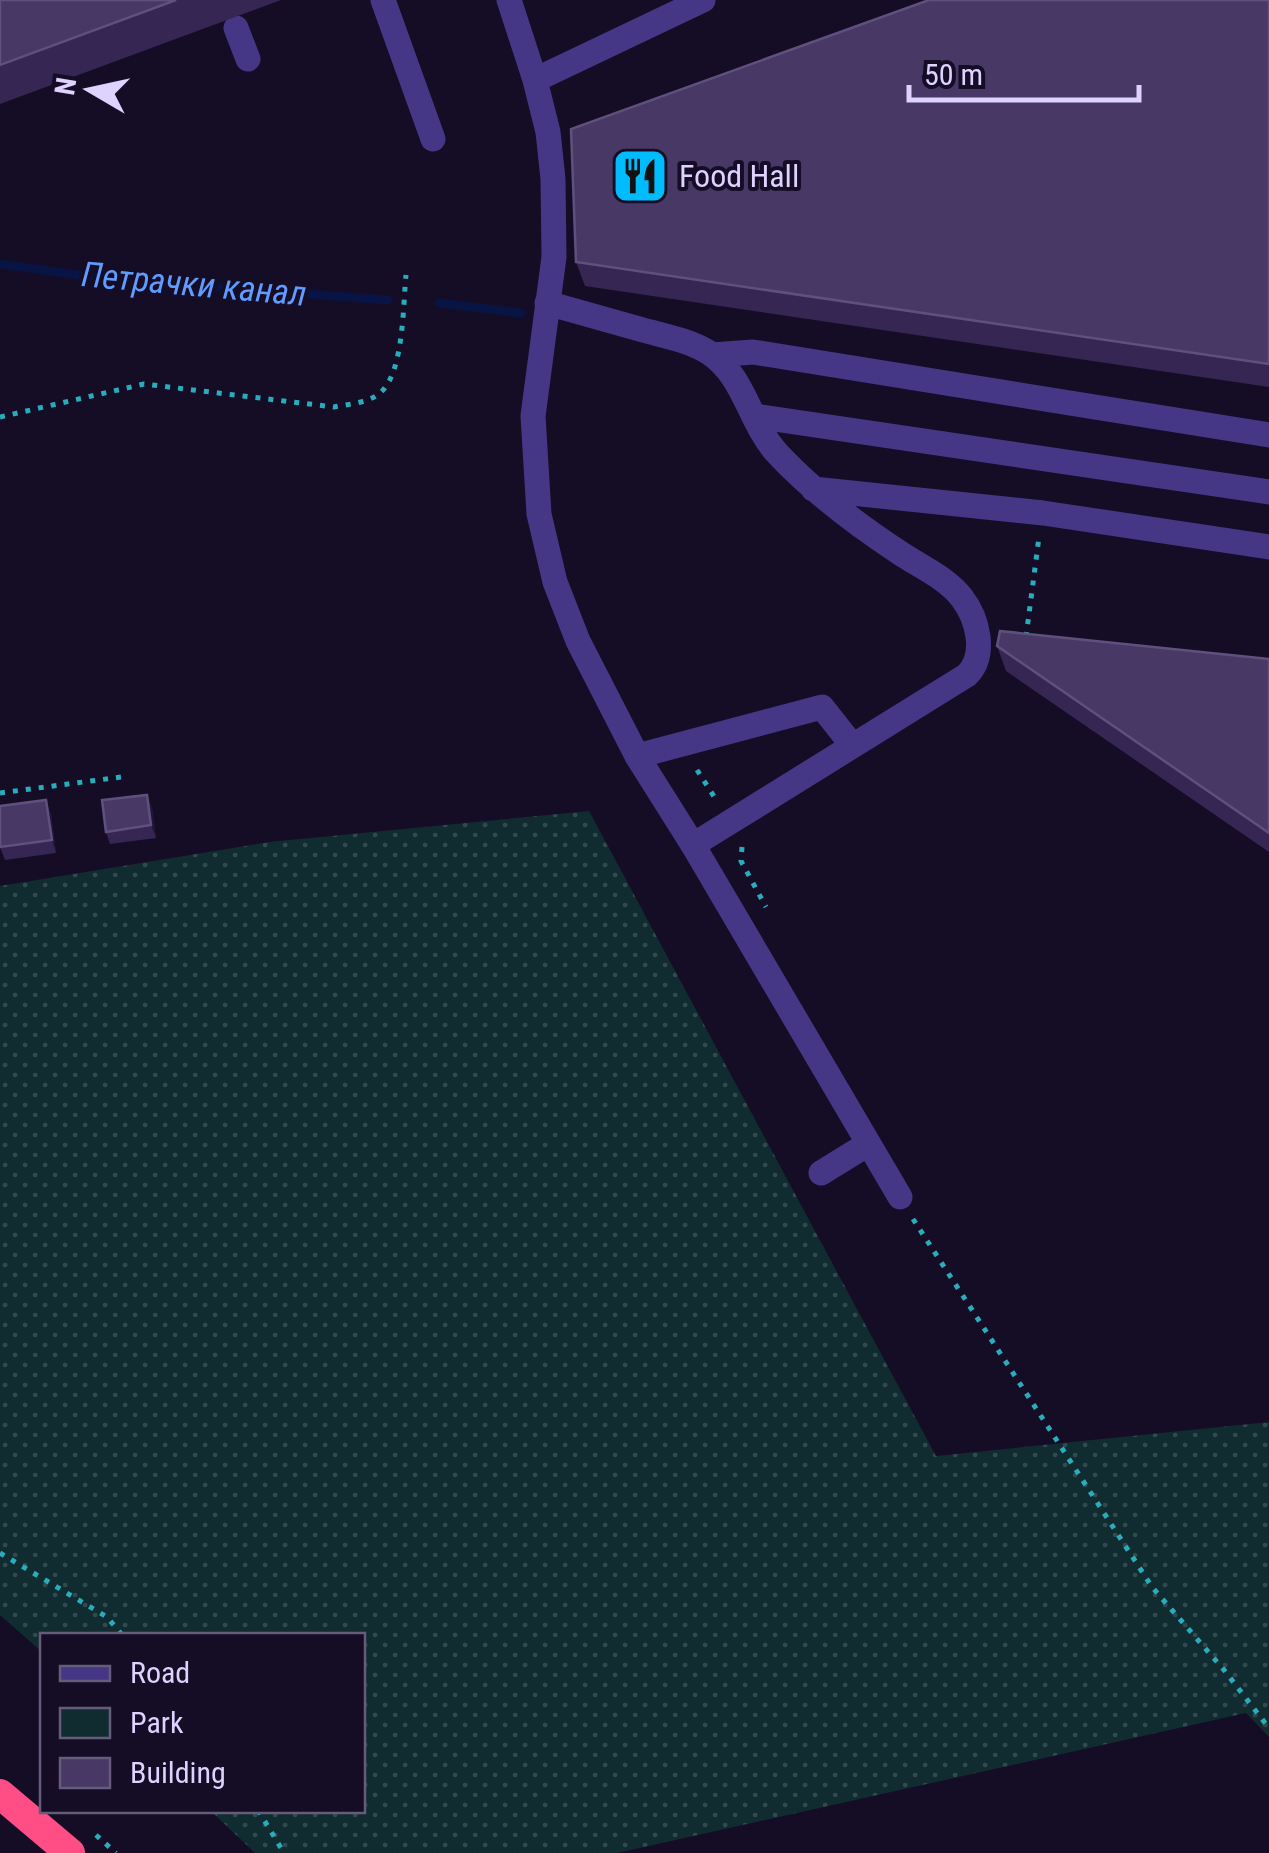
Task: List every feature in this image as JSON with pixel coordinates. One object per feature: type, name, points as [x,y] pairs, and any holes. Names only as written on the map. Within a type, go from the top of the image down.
[{"type":"highway","points":[[0,1794],[70,1853]]},
{"type":"street","points":[[382,0],[433,139]]},
{"type":"street","points":[[509,0],[556,130],[554,258],[533,416],[539,514],[555,582],[578,641],[636,756],[693,845],[900,1198]]},
{"type":"street","points":[[535,80],[703,0]]},
{"type":"street","points":[[236,28],[248,60]]},
{"type":"street","points":[[547,303],[686,342],[712,355],[730,369],[773,448],[813,490],[897,552],[947,582],[972,614],[978,638],[975,668],[968,676],[693,845]]},
{"type":"street","points":[[712,355],[753,352],[1269,435]]},
{"type":"street","points":[[754,416],[1269,492]]},
{"type":"street","points":[[813,490],[1043,512],[1269,547]]},
{"type":"street","points":[[636,756],[822,707],[852,745]]},
{"type":"street","points":[[821,1172],[868,1144]]},
{"type":"path","points":[[0,417],[144,384],[334,406],[378,396],[389,383],[398,349],[406,275]]},
{"type":"path","points":[[0,793],[121,777]]},
{"type":"path","points":[[900,1198],[1152,1587],[1269,1728]]},
{"type":"path","points":[[0,1553],[107,1617],[120,1633]]},
{"type":"path","points":[[260,1813],[284,1853]]},
{"type":"green space","points":[[589,811],[936,1456],[1269,1422],[1269,1737],[1246,1713],[617,1853],[255,1853],[213,1813],[365,1813],[365,1633],[40,1633],[40,1650],[0,1615],[0,886],[269,842]]},
{"type":"building","points":[[0,0],[176,0],[0,65]]},
{"type":"building","points":[[929,0],[1269,0],[1269,364],[576,262],[571,129]]},
{"type":"building","points":[[1000,631],[1269,659],[1269,833],[997,646]]},
{"type":"building","points":[[147,795],[151,825],[106,832],[102,800]]},
{"type":"building","points":[[46,800],[52,840],[0,847],[0,806]]},
{"type":"waterway","name":"Петрачки канал","points":[[0,264],[106,279],[388,300]]},
{"type":"waterway","name":"Петрачки канал","points":[[439,303],[521,313]]},
{"type":"place","name":"Food Hall","points":[[640,176]]}]
